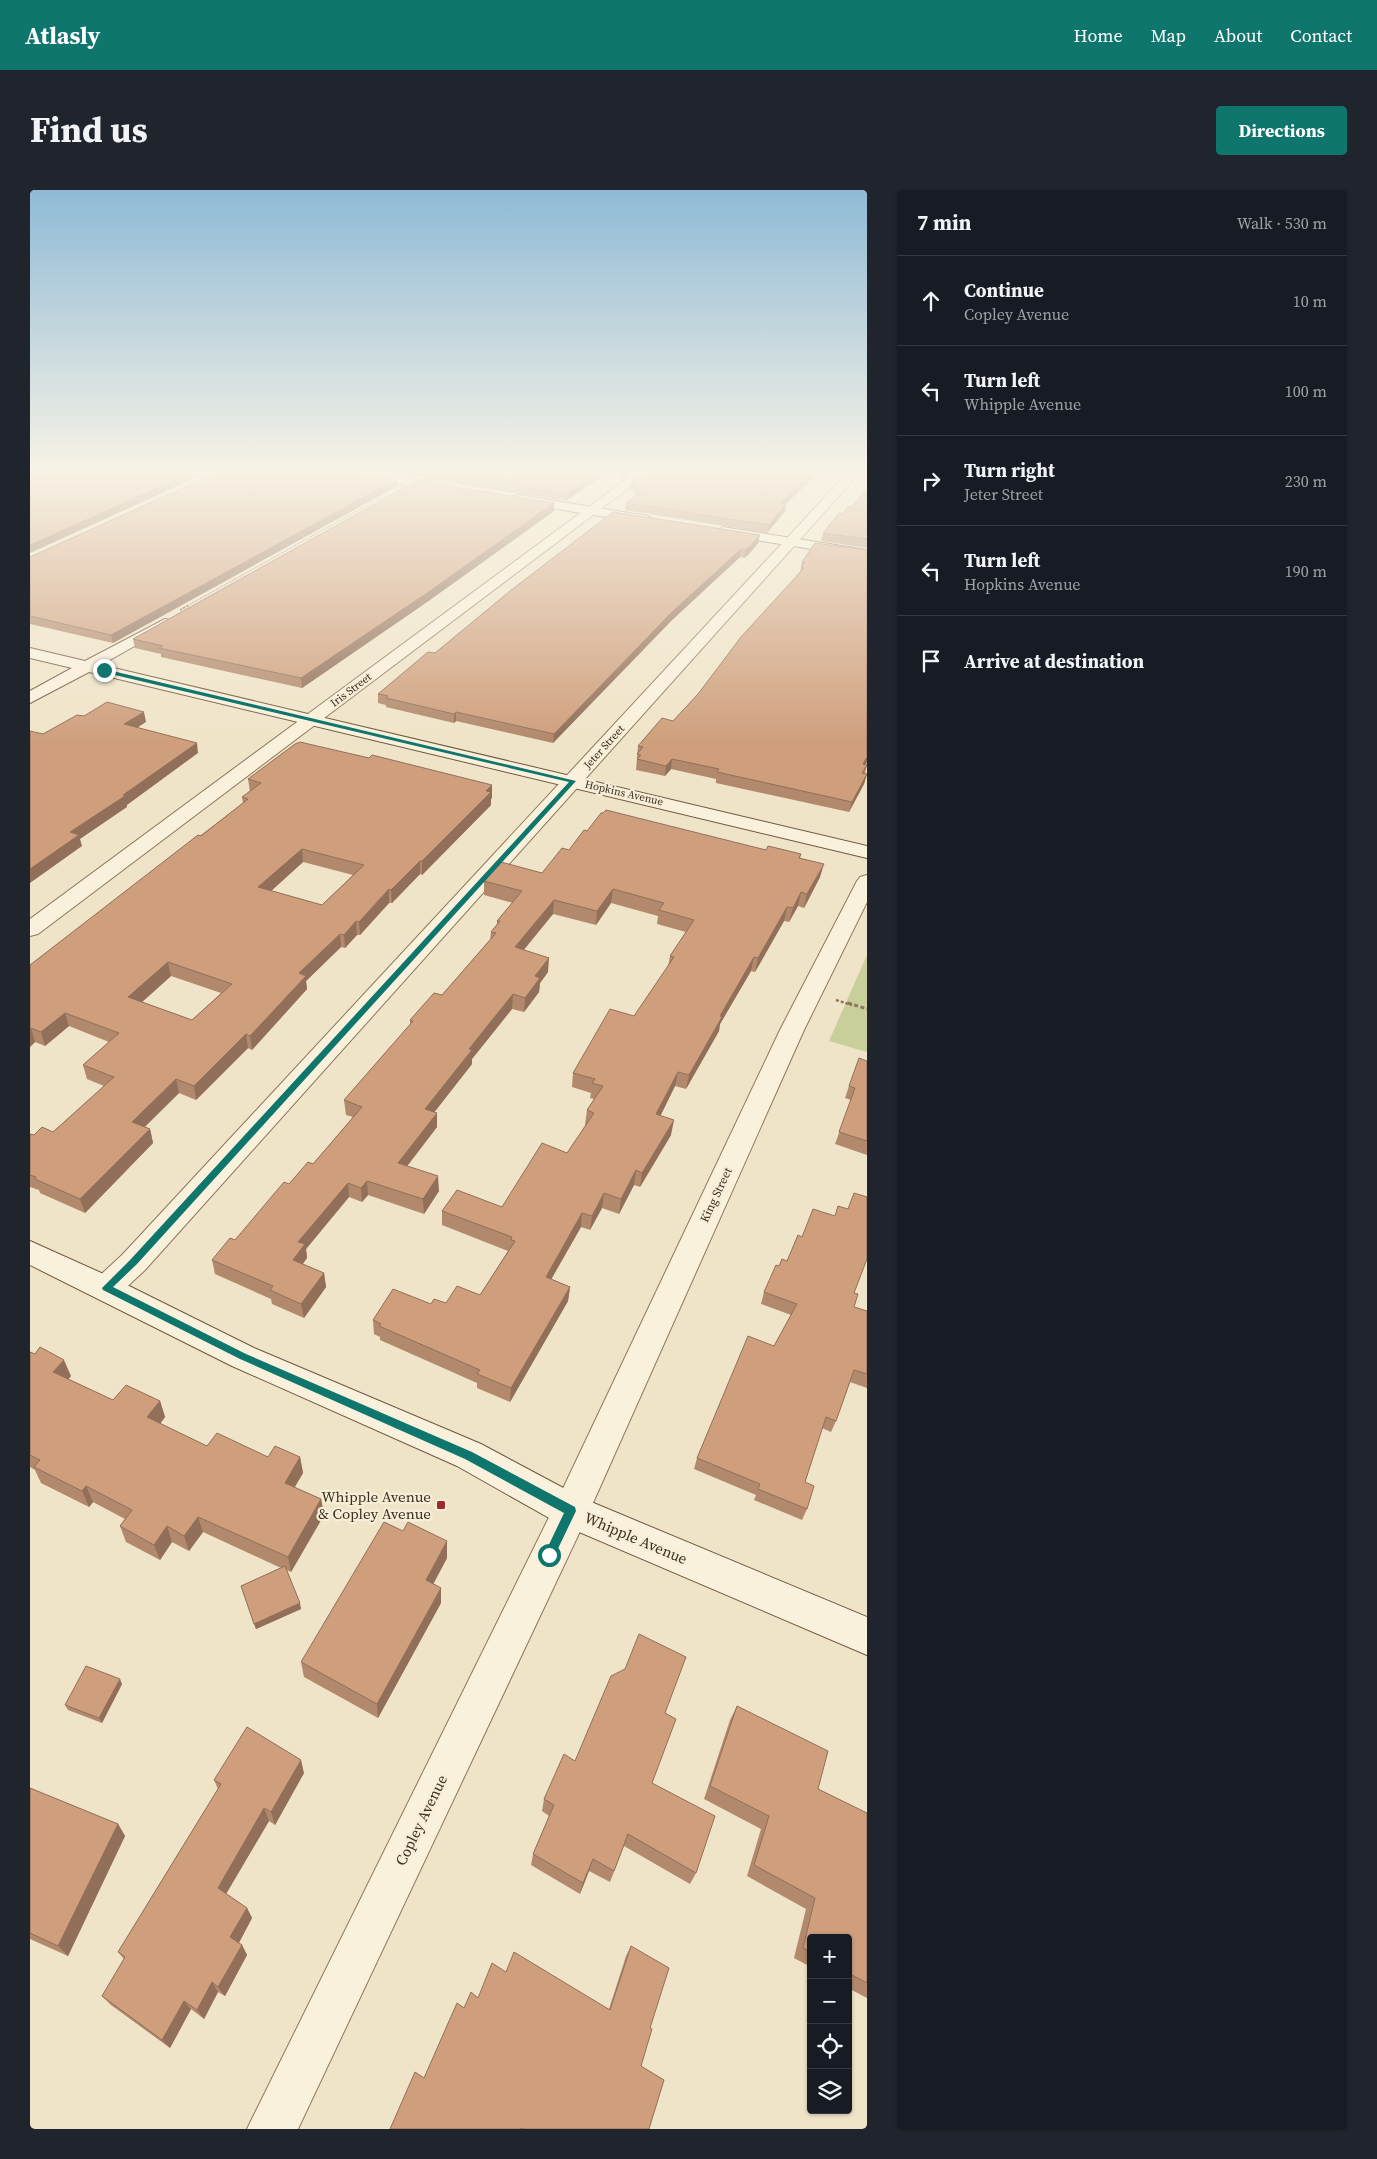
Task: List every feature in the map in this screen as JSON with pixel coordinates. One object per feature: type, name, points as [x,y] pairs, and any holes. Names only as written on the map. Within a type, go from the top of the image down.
[{"type":"street","name":"Iris Street","points":[[30,929],[527,559]]},
{"type":"street","name":"Jeter Street","points":[[106,1288],[134,1262],[775,559]]},
{"type":"street","points":[[30,698],[175,615]]},
{"type":"street","name":"Hopkins Avenue","points":[[30,653],[867,852]]},
{"type":"street","name":"King Street","points":[[571,1511],[792,1030],[867,882]]},
{"type":"street","name":"Whipple Avenue","points":[[30,1252],[243,1357],[468,1455],[571,1511],[867,1636]]},
{"type":"street","name":"Copley Avenue","points":[[272,2129],[571,1511]]},
{"type":"path","points":[[175,615],[272,559]]},
{"type":"green space","points":[[867,955],[867,1052],[829,1041]]},
{"type":"building","points":[[30,559],[249,559],[111,635],[30,616]]},
{"type":"building","points":[[275,559],[474,559],[301,678],[159,648],[163,646],[133,639]]},
{"type":"building","points":[[551,559],[730,559],[672,612],[554,734],[456,712],[454,714],[386,698],[388,696],[378,694],[428,652],[435,653]]},
{"type":"building","points":[[804,559],[867,559],[867,757],[863,764],[867,765],[862,773],[867,774],[852,802],[717,772],[719,769],[672,759],[666,766],[637,759],[641,755],[637,754],[643,747],[638,746],[662,718],[673,721],[698,694],[741,637],[804,568],[801,567],[805,563],[802,562]]},
{"type":"building","points":[[107,702],[144,712],[124,724],[197,743],[123,795],[125,796],[70,832],[79,835],[30,869],[30,731],[43,734],[77,715],[84,716]]},
{"type":"building","points":[[300,742],[369,758],[372,755],[492,785],[486,791],[491,792],[422,861],[391,890],[389,889],[359,922],[356,921],[344,935],[340,934],[299,973],[306,976],[250,1036],[246,1034],[194,1086],[176,1079],[132,1122],[150,1129],[80,1199],[35,1179],[36,1177],[30,1175],[30,1134],[34,1135],[42,1127],[53,1132],[114,1077],[83,1065],[119,1033],[65,1013],[41,1032],[30,1029],[30,965],[198,835],[201,836],[248,799],[242,797],[261,783],[248,779]],"holes":[[[302,849],[364,865],[322,905],[258,887]],[[168,962],[232,984],[192,1020],[128,997]]]},
{"type":"building","points":[[606,810],[766,850],[768,846],[793,852],[801,854],[799,858],[824,864],[807,894],[801,892],[793,908],[787,907],[758,958],[754,957],[689,1075],[678,1072],[656,1114],[674,1120],[642,1173],[636,1170],[621,1199],[604,1193],[592,1216],[582,1213],[546,1277],[570,1287],[511,1388],[477,1374],[480,1370],[379,1326],[381,1324],[373,1320],[393,1289],[431,1304],[434,1299],[446,1303],[457,1286],[480,1295],[515,1241],[511,1240],[512,1237],[442,1211],[457,1190],[502,1207],[542,1143],[567,1153],[594,1113],[587,1110],[603,1086],[592,1083],[595,1079],[573,1073],[610,1009],[634,1016],[674,957],[670,956],[694,920],[659,910],[664,903],[613,889],[597,911],[554,900],[515,947],[549,958],[535,976],[540,978],[525,998],[513,994],[469,1049],[472,1050],[425,1109],[437,1113],[398,1163],[438,1176],[423,1199],[367,1181],[361,1188],[348,1183],[298,1242],[305,1244],[293,1260],[324,1273],[301,1304],[270,1290],[273,1286],[212,1260],[230,1238],[235,1240],[284,1182],[289,1184],[308,1162],[313,1164],[362,1107],[344,1100],[413,1021],[410,1020],[434,993],[442,995],[496,933],[491,932],[500,921],[497,921],[522,891],[484,881],[501,862],[542,873],[562,848],[569,850],[584,830],[587,831],[601,813]]},
{"type":"building","points":[[859,1058],[867,1061],[867,1141],[839,1132],[855,1088],[849,1086]]},
{"type":"building","points":[[854,1193],[867,1197],[867,1259],[854,1293],[858,1294],[854,1307],[867,1311],[867,1374],[854,1370],[836,1421],[826,1417],[805,1482],[814,1486],[807,1509],[758,1489],[760,1484],[697,1458],[748,1336],[774,1346],[797,1304],[764,1292],[776,1265],[779,1266],[782,1259],[787,1261],[798,1235],[802,1237],[813,1209],[835,1216],[838,1206],[848,1209]]},
{"type":"building","points":[[40,1347],[64,1360],[53,1372],[113,1400],[126,1385],[160,1401],[147,1417],[207,1446],[217,1433],[268,1457],[275,1446],[300,1457],[285,1483],[321,1499],[288,1557],[198,1517],[184,1536],[167,1526],[154,1545],[120,1526],[132,1510],[86,1486],[82,1491],[34,1467],[40,1460],[30,1455],[30,1352],[35,1354]]},
{"type":"building","points":[[384,1522],[403,1531],[408,1522],[447,1541],[426,1580],[441,1588],[377,1704],[301,1662]]},
{"type":"building","points":[[285,1566],[300,1603],[254,1624],[241,1586]]},
{"type":"building","points":[[639,1634],[686,1657],[665,1713],[676,1719],[652,1783],[715,1816],[696,1873],[628,1834],[614,1871],[593,1859],[583,1883],[533,1854],[554,1805],[544,1799],[564,1754],[575,1761],[611,1676],[625,1669]]},
{"type":"building","points":[[86,1666],[120,1679],[99,1718],[65,1705]]},
{"type":"building","points":[[737,1706],[828,1751],[818,1789],[867,1813],[867,1983],[852,1975],[852,1934],[807,1934],[807,1950],[803,1948],[815,1898],[754,1865],[769,1816],[710,1786]]},
{"type":"building","points":[[247,1727],[301,1760],[271,1812],[264,1808],[218,1888],[247,1908],[230,1937],[242,1945],[218,1987],[212,1982],[197,2010],[184,2001],[162,2040],[102,1996],[125,1957],[118,1952],[221,1784],[214,1780]]},
{"type":"building","points":[[30,1788],[118,1824],[58,1946],[30,1933]]},
{"type":"building","points":[[631,1946],[669,1968],[650,2028],[652,2029],[641,2066],[664,2080],[649,2129],[390,2129],[415,2072],[424,2078],[457,2003],[464,2008],[471,1992],[478,1998],[492,1963],[506,1972],[514,1952],[610,2010]]},
{"type":"place","name":"Whipple Avenue & Copley Avenue","points":[[441,1505]]},
{"type":"route","points":[[104,670],[573,781],[134,1262],[106,1288],[243,1357],[468,1455],[571,1511],[549,1555]]}]
